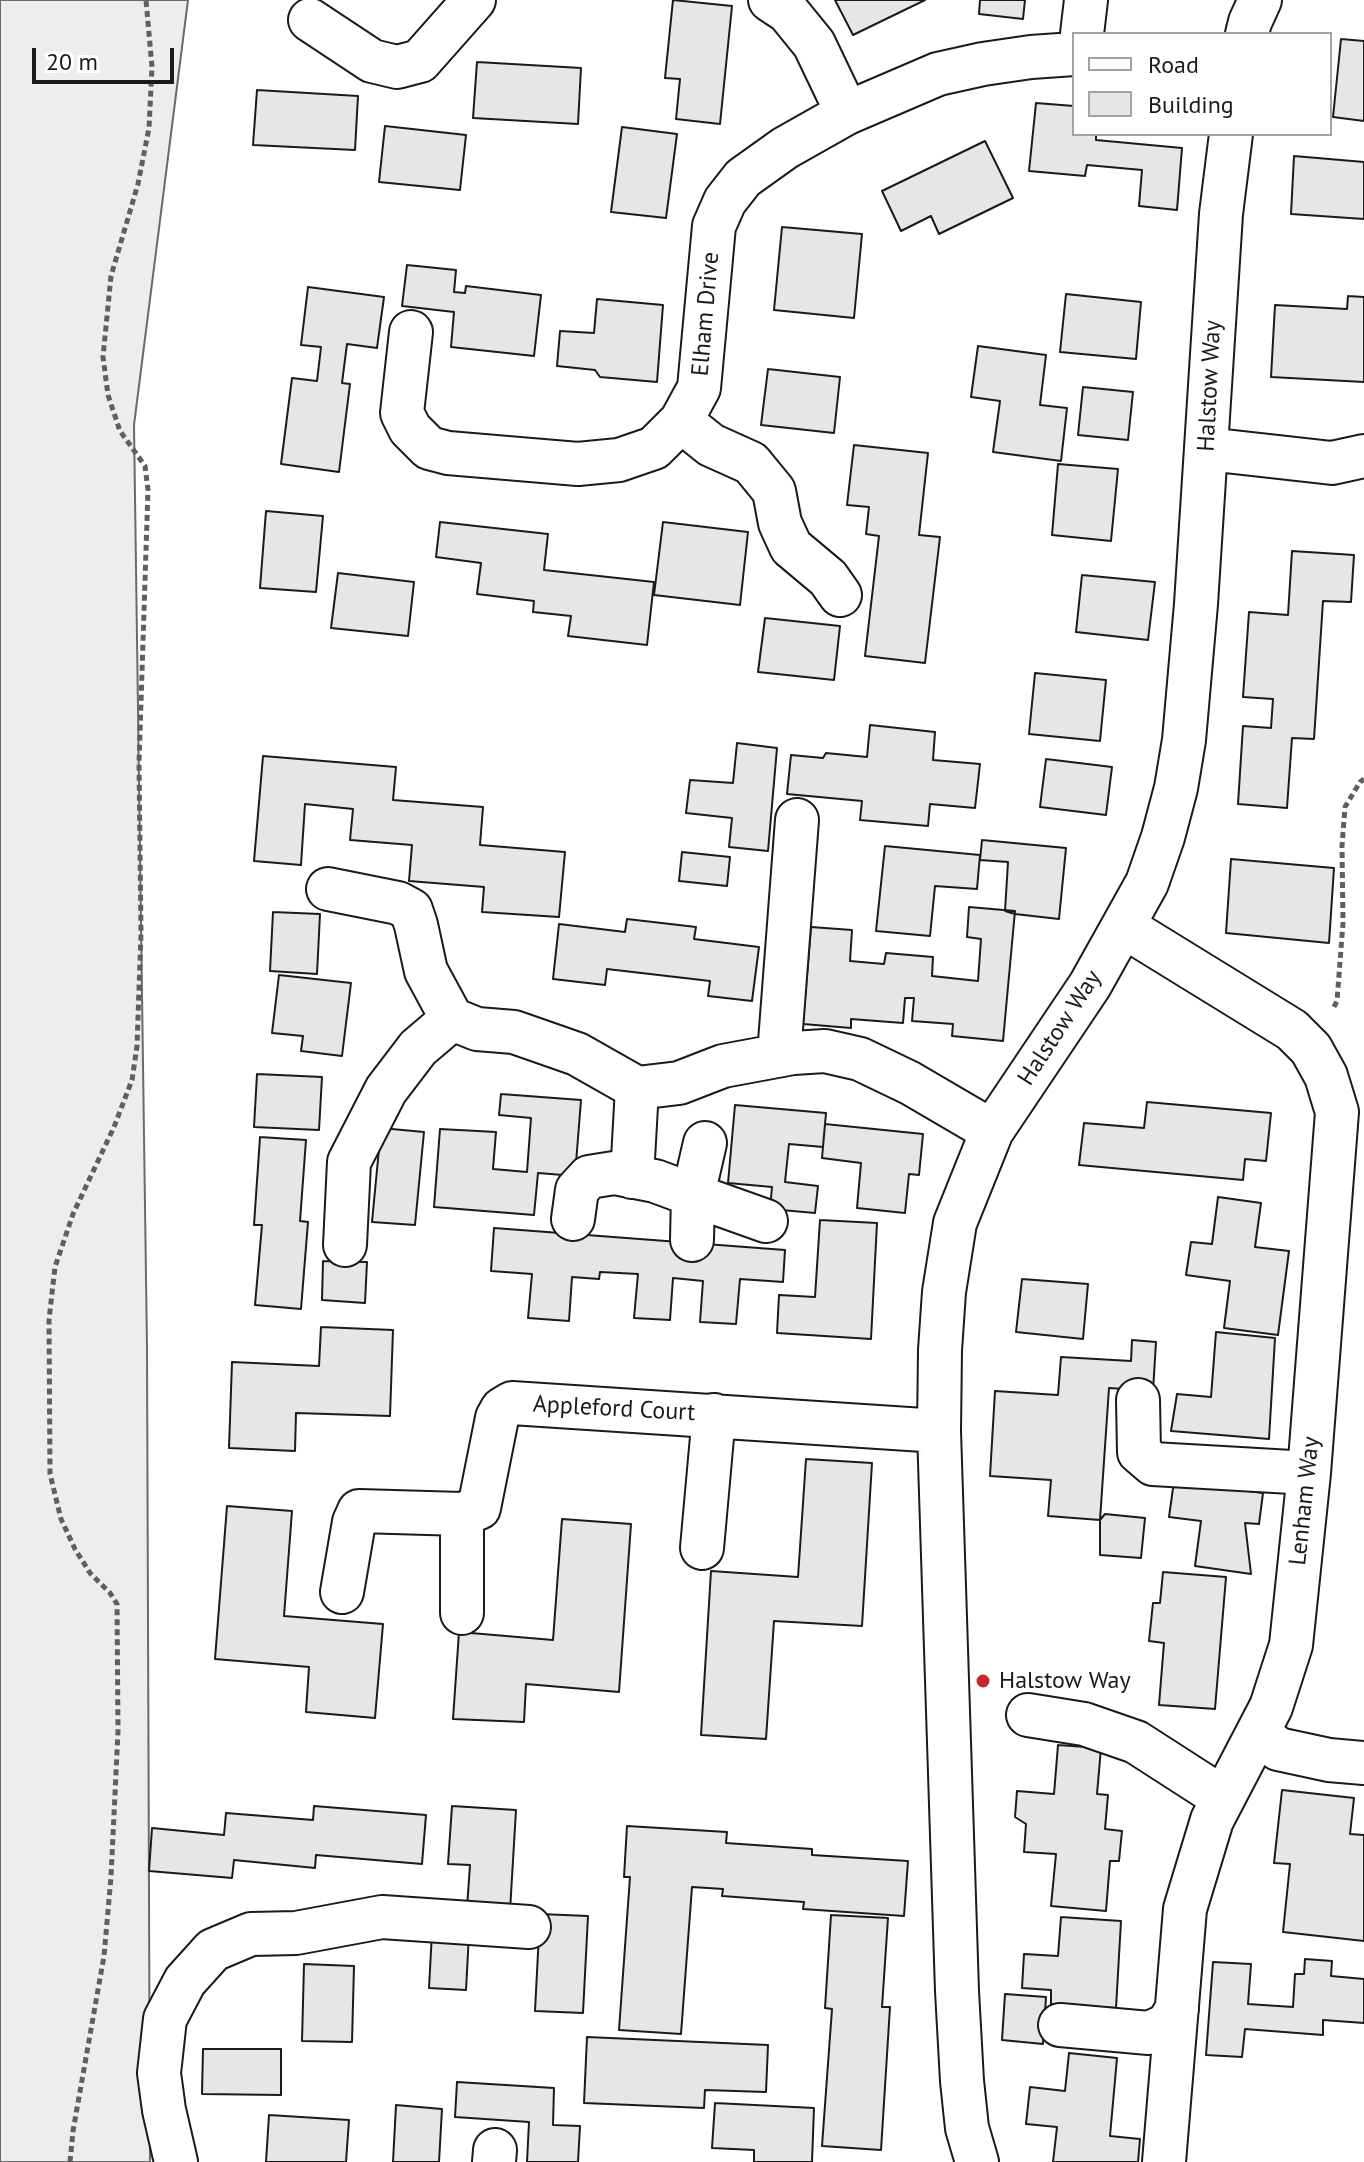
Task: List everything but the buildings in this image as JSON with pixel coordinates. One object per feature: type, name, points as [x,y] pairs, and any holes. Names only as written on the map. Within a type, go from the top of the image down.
[{"type":"street","points":[[310,20],[372,61],[397,67],[420,61],[474,0]]},
{"type":"street","points":[[770,0],[788,12],[814,44],[847,113]]},
{"type":"street","points":[[1082,32],[1086,0]]},
{"type":"street","points":[[1248,32],[1260,0]]},
{"type":"street","name":"Elham Drive","points":[[411,332],[402,413],[410,429],[429,448],[448,453],[578,464],[619,460],[654,448],[681,421],[699,388],[714,226],[725,201],[743,178],[785,148],[847,113],[938,74],[999,62],[1072,54]]},
{"type":"street","name":"Halstow Way","points":[[977,2162],[967,2128],[957,1991],[939,1431],[944,1292],[955,1223],[992,1131],[1090,985],[1147,883],[1176,788],[1185,725],[1207,449],[1221,214],[1231,136]]},
{"type":"street","points":[[681,421],[711,445],[751,463],[774,491],[780,523],[791,547],[828,578],[840,595]]},
{"type":"street","points":[[1207,449],[1332,463],[1364,456]]},
{"type":"street","points":[[779,1055],[797,820]]},
{"type":"street","points":[[328,889],[398,903],[411,910],[426,971],[452,1019],[477,1029],[514,1032],[577,1054],[637,1088],[679,1083],[723,1066],[779,1055],[825,1051],[860,1059],[910,1083],[992,1131]]},
{"type":"street","name":"Lenham Way","points":[[1123,926],[1292,1030],[1311,1049],[1326,1076],[1337,1112],[1309,1473],[1291,1645],[1271,1707],[1212,1820],[1185,1909],[1164,2162]]},
{"type":"street","points":[[345,1245],[349,1162],[386,1090],[418,1048],[452,1019]]},
{"type":"street","points":[[632,1177],[637,1088]]},
{"type":"street","points":[[692,1240],[693,1195],[705,1143]]},
{"type":"street","points":[[573,1219],[577,1190],[589,1177],[614,1173],[655,1181],[766,1221]]},
{"type":"street","points":[[1138,1400],[1139,1452],[1153,1464],[1309,1473]]},
{"type":"street","name":"Appleford Court","points":[[462,1514],[479,1508],[497,1418],[502,1409],[512,1403],[939,1431]]},
{"type":"street","points":[[702,1548],[714,1415]]},
{"type":"street","points":[[342,1592],[354,1522],[359,1511],[462,1514],[462,1613]]},
{"type":"street","points":[[1028,1715],[1084,1724],[1136,1742],[1223,1798]]},
{"type":"street","points":[[1259,1733],[1278,1749],[1329,1760],[1364,1763]]},
{"type":"street","points":[[176,2162],[159,2073],[165,2019],[185,1981],[213,1950],[251,1934],[296,1933],[382,1917],[529,1927]]},
{"type":"street","points":[[1060,2025],[1149,2033],[1167,2025],[1177,2009]]},
{"type":"path","points":[[70,2162],[104,1956],[118,1731],[117,1604],[90,1573],[75,1549],[61,1519],[50,1474],[49,1320],[55,1267],[73,1214],[114,1127],[132,1080],[137,1046],[141,934],[139,763],[148,490],[145,466],[120,431],[108,395],[103,357],[111,276],[138,184],[149,128],[152,67],[146,0]]},
{"type":"path","points":[[1311,1049],[1337,1001],[1343,923],[1345,807],[1364,779]]},
{"type":"shaded area","points":[[0,0],[188,0],[134,425],[147,1348],[150,2162],[0,2162]]},
{"type":"place","name":"Halstow Way","points":[[983,1681]]}]
